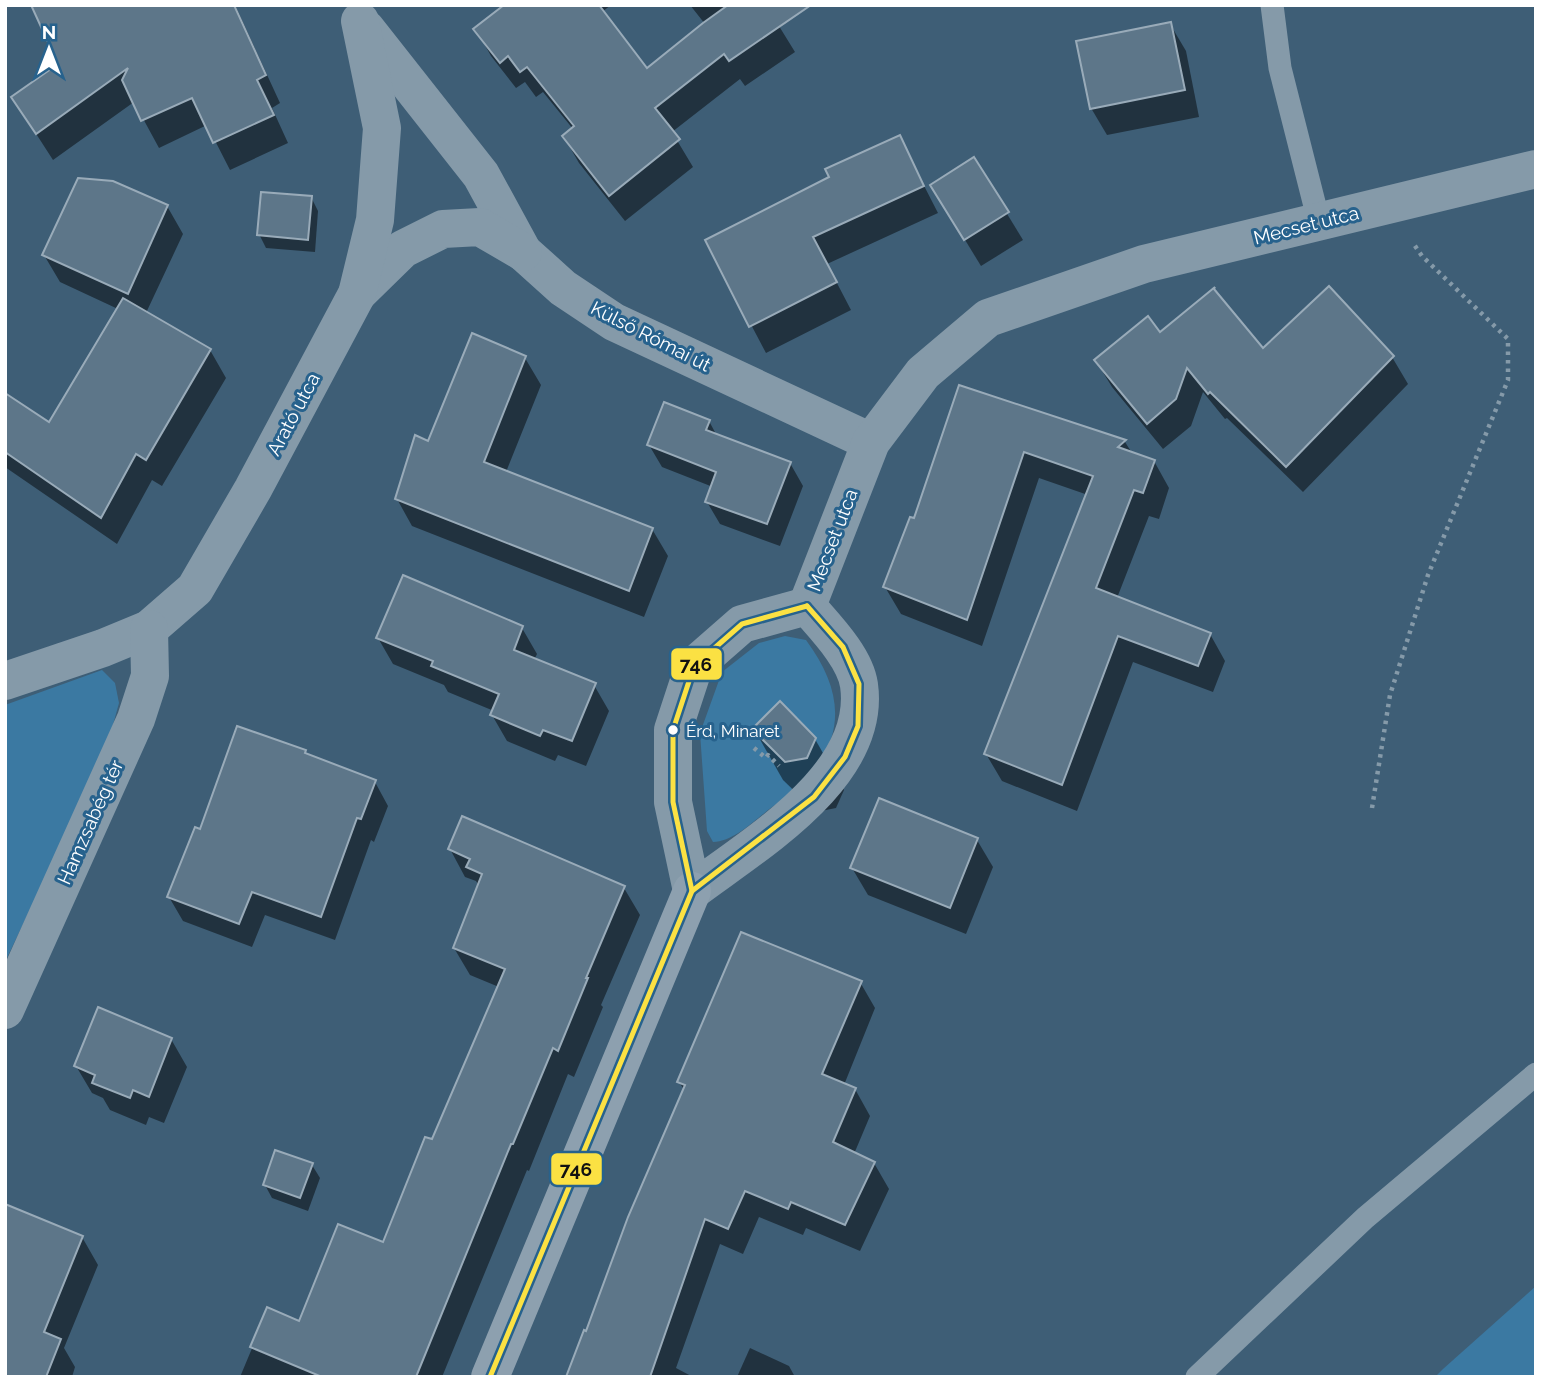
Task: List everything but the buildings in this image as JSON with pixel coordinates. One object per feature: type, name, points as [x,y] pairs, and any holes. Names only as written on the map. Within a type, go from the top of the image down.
[{"type":"street","name":"Külső Római út","points":[[357,13],[481,175],[523,252],[563,288],[614,322],[871,442]]},
{"type":"street","name":"Arató utca","points":[[5,681],[103,648],[149,629],[195,589],[253,489],[357,294],[375,220],[382,128],[357,13]]},
{"type":"street","name":"Mecset utca","points":[[490,1377],[692,891],[814,797],[845,757],[858,726],[859,684],[843,647],[807,606],[871,442],[923,373],[988,318],[1144,264],[1536,169]]},
{"type":"street","points":[[357,294],[402,249],[443,229],[480,227],[523,252]]},
{"type":"street","points":[[692,891],[673,802],[673,730],[694,666],[742,624],[807,606]]},
{"type":"street","name":"Hamzsabég tér","points":[[5,1010],[136,719],[150,676],[149,629]]},
{"type":"lane","points":[[1272,5],[1280,68],[1320,222]]},
{"type":"lane","points":[[1197,1377],[1365,1218],[1536,1073]]},
{"type":"path","points":[[1372,808],[1390,695],[1409,635],[1429,575],[1508,380],[1508,339],[1422,256],[1385,205]]},
{"type":"path","points":[[754,748],[766,758]]},
{"type":"shaded area","points":[[785,636],[806,640],[827,677],[835,713],[827,749],[817,766],[794,791],[735,835],[713,842],[707,831],[700,733],[722,672],[759,643]]},
{"type":"shaded area","points":[[102,670],[115,683],[119,703],[106,750],[5,962],[5,705]]},
{"type":"shaded area","points":[[1536,1286],[1536,1377],[1435,1377],[1443,1369]]},
{"type":"transit line","name":"746","points":[[692,891],[673,802],[673,730],[694,666],[742,624],[807,606]]},
{"type":"transit line","name":"746","points":[[490,1377],[692,891],[814,797],[845,757],[858,726],[859,684],[843,647],[807,606]]},
{"type":"place","name":"Érd, Minaret","points":[[673,730]]}]
